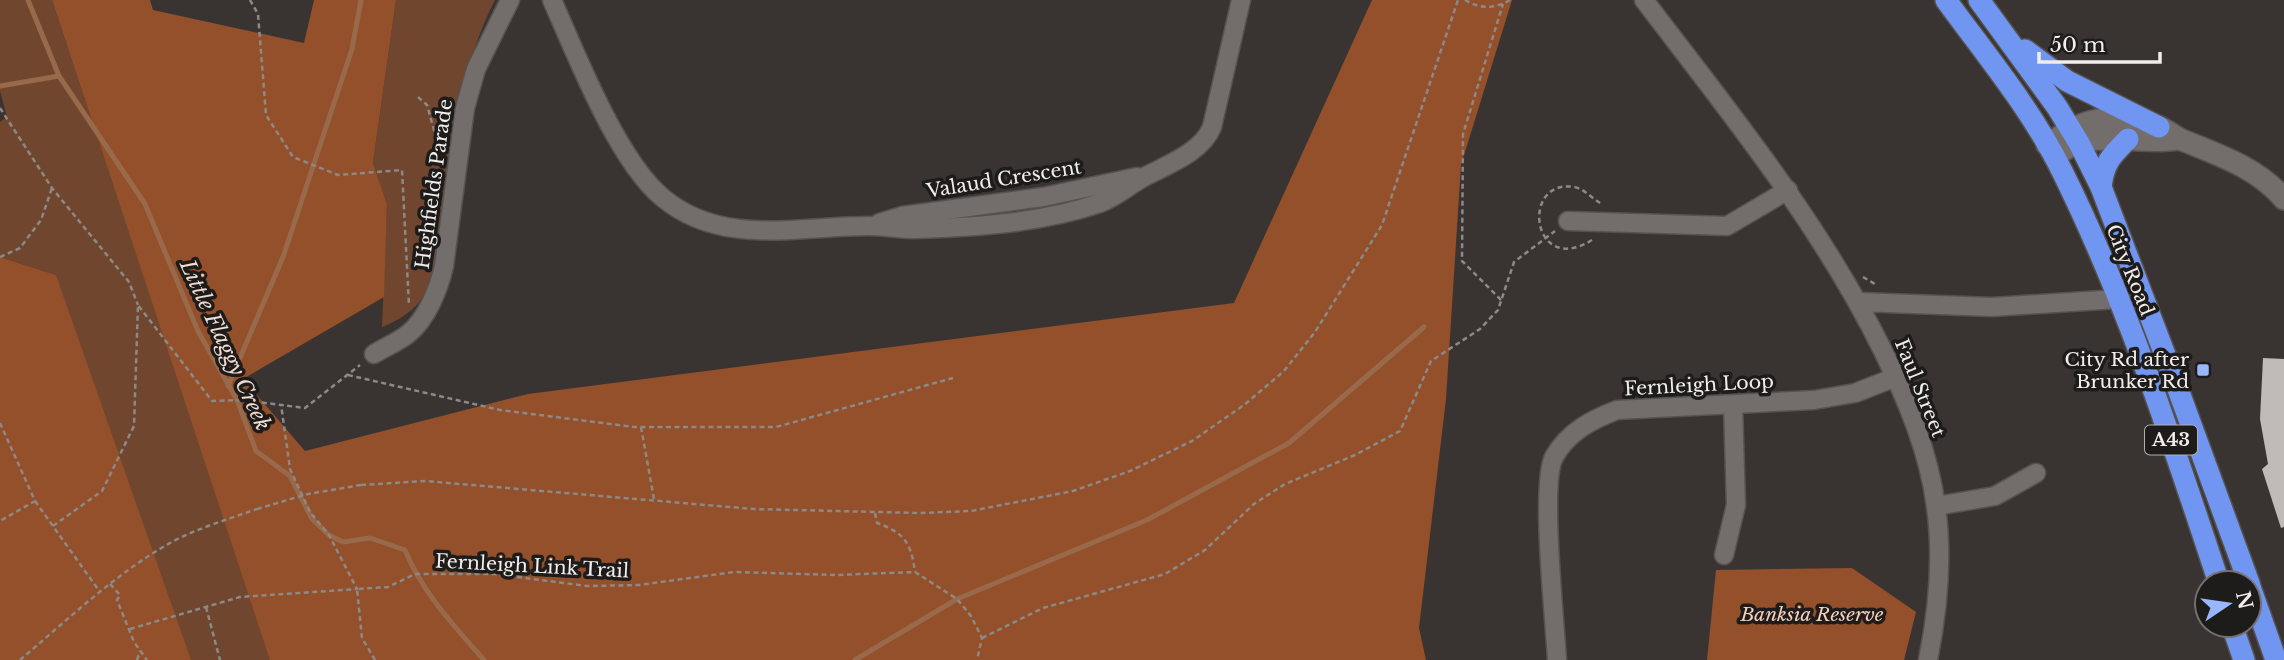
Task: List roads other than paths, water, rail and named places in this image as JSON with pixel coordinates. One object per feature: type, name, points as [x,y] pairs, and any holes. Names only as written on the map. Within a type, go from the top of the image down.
[{"type":"highway","name":"City Road","points":[[1946,0],[2017,98],[2050,150],[2091,234],[2179,463],[2214,569]]},
{"type":"highway","name":"City Road","points":[[1979,0],[2074,136],[2101,187],[2166,355],[2244,569]]},
{"type":"highway","points":[[1995,22],[2033,58],[2067,81],[2159,127]]},
{"type":"highway","points":[[2101,187],[2103,169],[2108,159],[2128,139]]},
{"type":"highway","name":"City Road","points":[[2263,623],[2276,660]]},
{"type":"highway","points":[[2237,639],[2244,660]]},
{"type":"main road","points":[[2050,150],[2074,136],[2082,123],[2108,118],[2159,127],[2179,139],[2230,159],[2274,187],[2284,200]]},
{"type":"main road","points":[[2074,136],[2159,142],[2179,139]]},
{"type":"street","name":"Highfields Parade","points":[[374,354],[410,333],[421,320],[440,285],[465,108],[476,69],[510,0]]},
{"type":"street","name":"Valaud Crescent","points":[[552,0],[602,108],[641,175],[663,198],[687,213],[715,224],[764,232],[869,226],[902,216],[1043,197],[1146,176],[1174,162],[1205,141],[1209,134],[1241,0]]},
{"type":"street","name":"Faul Street","points":[[1644,0],[1788,190],[1859,302],[1896,377],[1917,429],[1936,506],[1939,566],[1934,631],[1928,660]]},
{"type":"street","points":[[1569,221],[1727,226],[1788,190]]},
{"type":"street","points":[[1859,302],[1992,307],[2118,299]]},
{"type":"street","name":"Fernleigh Loop","points":[[1557,660],[1548,492],[1552,459],[1568,438],[1588,422],[1616,410],[1814,400],[1855,393],[1896,377]]},
{"type":"street","points":[[1724,555],[1736,505],[1733,405]]},
{"type":"street","points":[[1936,506],[1995,496],[2036,474]]},
{"type":"waterway","name":"Little Flaggy Creek","points":[[28,0],[59,76],[145,204],[198,331],[237,400],[256,451],[290,476],[312,519],[329,535],[343,542],[370,538],[405,550],[430,594],[484,660]]},
{"type":"waterway","points":[[228,386],[283,257],[352,49],[361,0]]},
{"type":"waterway","points":[[0,86],[59,76]]},
{"type":"waterway","points":[[855,660],[957,599],[1147,520],[1289,443],[1424,327]]},
{"type":"place","name":"City Rd after Brunker Rd","points":[[2203,370]]},
{"type":"park label","name":"Banksia Reserve","points":[[1812,614]]}]
